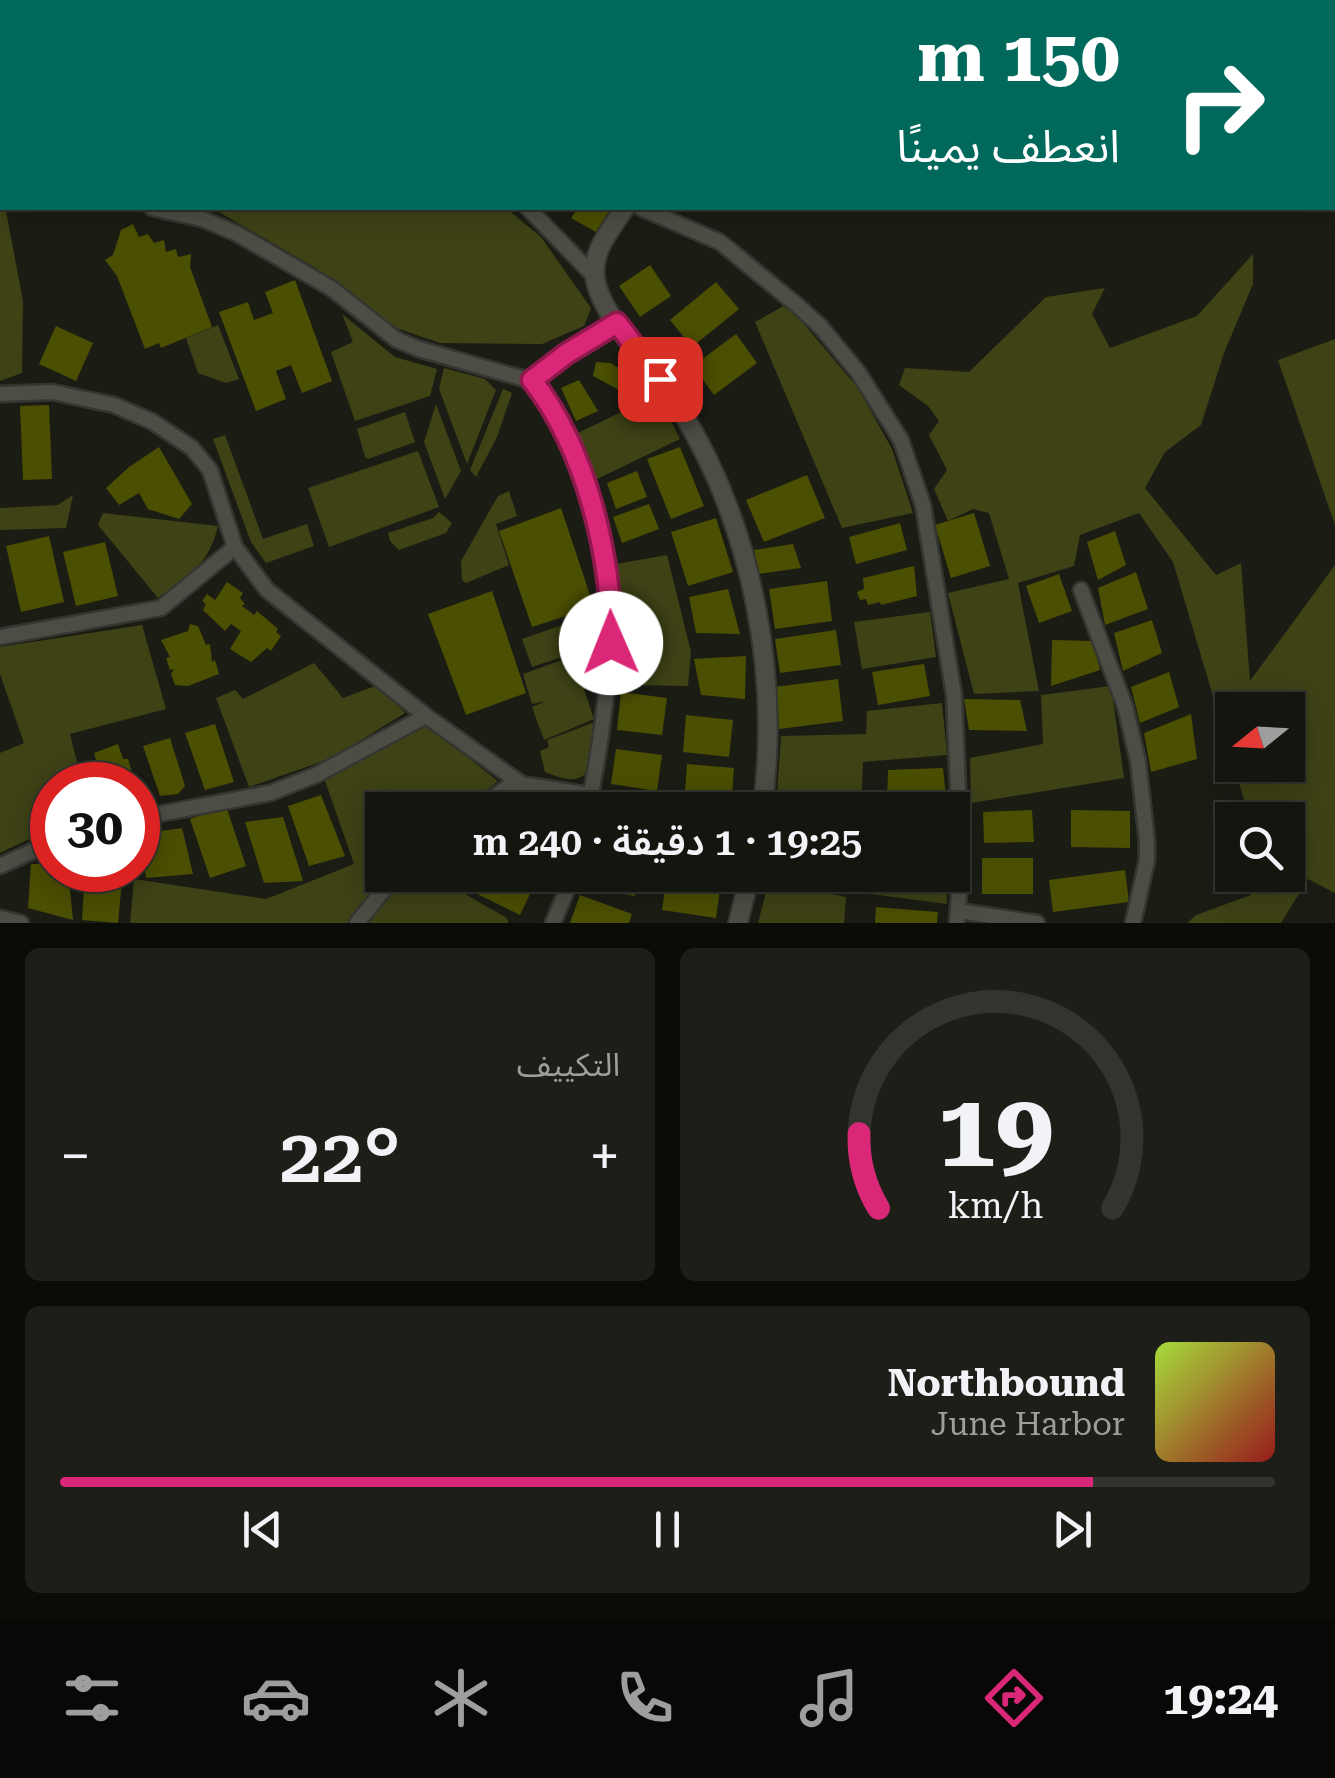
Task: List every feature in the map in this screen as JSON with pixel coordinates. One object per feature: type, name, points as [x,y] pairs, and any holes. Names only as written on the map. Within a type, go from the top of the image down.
[{"type":"street","points":[[161,210],[202,219],[236,233],[331,288],[397,340],[419,350],[532,380],[549,402],[597,524],[609,584],[610,677],[591,792]]},
{"type":"street","points":[[530,210],[594,277],[617,323],[660,379],[698,440],[722,496],[760,628],[766,676],[763,792]]},
{"type":"street","points":[[594,277],[598,252],[624,210]]},
{"type":"street","points":[[646,210],[720,242],[798,306],[858,372],[901,440],[923,505],[954,695],[961,838],[958,917],[1037,923]]},
{"type":"street","points":[[532,380],[617,323]]},
{"type":"street","points":[[0,394],[72,394],[114,404],[165,430],[206,462],[235,548],[254,576],[281,604],[533,792]]},
{"type":"street","points":[[0,637],[161,608],[235,548]]},
{"type":"street","points":[[1081,590],[1125,706],[1138,760],[1147,860],[1133,923]]},
{"type":"street","points":[[160,814],[270,793],[316,775],[426,716]]},
{"type":"street","points":[[505,792],[520,783],[553,792]]},
{"type":"street","points":[[0,866],[30,852]]},
{"type":"street","points":[[356,923],[382,892]]},
{"type":"street","points":[[553,923],[566,892]]},
{"type":"street","points":[[738,923],[746,892]]},
{"type":"street","points":[[0,918],[21,923]]},
{"type":"green space","points":[[215,210],[508,210],[541,237],[591,308],[584,326],[542,344],[440,343],[396,328],[314,267]]},
{"type":"green space","points":[[6,211],[23,301],[22,373],[0,381],[0,212]]},
{"type":"green space","points":[[1253,254],[1253,284],[1224,353],[1201,425],[1165,452],[1145,488],[1216,575],[1241,563],[1250,681],[1335,565],[1335,893],[1308,879],[1305,884],[1305,802],[1245,802],[1239,782],[1305,782],[1305,692],[1215,692],[1215,703],[1173,562],[1139,513],[1080,535],[1074,566],[1018,583],[1039,691],[974,694],[948,593],[1009,579],[989,513],[973,509],[948,521],[934,489],[947,470],[929,435],[939,421],[928,406],[899,385],[905,368],[969,372],[1046,297],[1105,288],[1092,314],[1110,348],[1197,316]]},
{"type":"green space","points":[[787,304],[858,388],[892,449],[913,513],[842,528],[755,322]]},
{"type":"green space","points":[[342,314],[395,357],[437,369],[430,396],[355,421],[331,352],[353,342]]},
{"type":"green space","points":[[218,325],[239,379],[226,383],[198,373],[186,338]]},
{"type":"green space","points":[[1335,339],[1335,525],[1278,360]]},
{"type":"green space","points":[[444,368],[485,379],[496,390],[467,464],[439,389]]},
{"type":"green space","points":[[503,389],[512,393],[497,437],[476,477],[470,470]]},
{"type":"green space","points":[[658,394],[680,439],[595,480],[576,434]]},
{"type":"green space","points":[[436,404],[461,471],[445,499],[424,442]]},
{"type":"green space","points":[[405,412],[415,442],[365,457],[357,429]]},
{"type":"green space","points":[[225,435],[263,539],[307,524],[314,546],[266,563],[251,542],[213,439]]},
{"type":"green space","points":[[418,451],[439,507],[329,547],[308,488]]},
{"type":"green space","points":[[509,491],[517,516],[496,524],[509,565],[466,583],[462,580],[461,561],[498,496]]},
{"type":"green space","points":[[73,495],[66,528],[0,530],[0,508],[58,505]]},
{"type":"green space","points":[[439,512],[452,523],[446,533],[399,550],[390,541],[388,533],[433,518]]},
{"type":"green space","points":[[103,513],[218,526],[203,560],[158,598],[98,525]]},
{"type":"green space","points":[[667,555],[691,652],[688,686],[626,685],[616,564]]},
{"type":"green space","points":[[930,612],[936,657],[862,669],[854,622]]},
{"type":"green space","points":[[582,618],[592,647],[532,667],[522,639]]},
{"type":"green space","points":[[142,625],[166,709],[70,734],[77,762],[30,762],[30,839],[0,853],[0,753],[24,743],[0,674],[0,647]]},
{"type":"green space","points":[[587,651],[595,685],[584,689],[594,719],[544,740],[532,707],[546,701],[532,704],[523,674]]},
{"type":"green space","points":[[314,663],[343,698],[378,685],[405,713],[332,758],[249,787],[216,698],[235,690],[243,699]]},
{"type":"green space","points":[[1111,686],[1124,778],[971,803],[970,758],[1043,744],[1041,695]]},
{"type":"green space","points":[[942,703],[947,755],[863,762],[862,792],[777,792],[781,736],[866,734],[867,711]]},
{"type":"green space","points":[[598,721],[582,777],[561,778],[545,772],[540,751],[549,747],[547,740]]},
{"type":"green space","points":[[425,724],[498,781],[484,792],[365,792],[365,892],[373,892],[347,923],[130,923],[133,892],[160,892],[160,883],[266,899],[354,864],[324,778]]},
{"type":"green space","points":[[392,892],[466,892],[507,918],[508,923],[367,923]]},
{"type":"green space","points":[[766,892],[823,892],[846,897],[844,923],[758,923]]},
{"type":"green space","points":[[947,892],[947,904],[863,893]]},
{"type":"green space","points":[[1300,892],[1281,923],[1187,923],[1196,915],[1251,895]]},
{"type":"building","points":[[577,210],[610,210],[596,232],[571,218]]},
{"type":"building","points":[[133,224],[139,237],[148,234],[154,243],[164,240],[166,252],[176,249],[178,257],[191,254],[190,267],[212,327],[161,348],[159,343],[145,349],[117,276],[105,260],[113,255],[121,230]]},
{"type":"building","points":[[650,265],[671,296],[640,317],[619,286]]},
{"type":"building","points":[[295,280],[332,381],[302,393],[291,365],[276,371],[286,399],[256,411],[219,312],[248,302],[254,320],[273,313],[265,292]]},
{"type":"building","points":[[716,282],[739,309],[692,347],[670,320]]},
{"type":"building","points":[[56,326],[93,343],[76,381],[39,364]]},
{"type":"building","points":[[736,334],[757,363],[714,395],[693,366]]},
{"type":"building","points":[[596,362],[611,363],[640,383],[634,398],[593,376]]},
{"type":"building","points":[[579,380],[598,411],[576,421],[561,388]]},
{"type":"building","points":[[49,405],[52,479],[23,480],[20,406]]},
{"type":"building","points":[[159,447],[192,504],[179,519],[148,509],[139,493],[119,505],[106,488]]},
{"type":"building","points":[[680,447],[704,506],[671,519],[647,459]]},
{"type":"building","points":[[637,471],[647,497],[616,509],[607,483]]},
{"type":"building","points":[[807,475],[825,518],[764,542],[746,500]]},
{"type":"building","points":[[649,504],[659,529],[622,543],[613,517]]},
{"type":"building","points":[[561,508],[594,607],[532,627],[499,531]]},
{"type":"building","points":[[974,513],[990,566],[951,578],[935,525]]},
{"type":"building","points":[[716,518],[733,572],[688,586],[671,532]]},
{"type":"building","points":[[900,523],[907,550],[856,564],[849,537]]},
{"type":"building","points":[[1115,531],[1126,565],[1098,580],[1087,542]]},
{"type":"building","points":[[49,536],[64,602],[21,612],[6,546]]},
{"type":"building","points":[[105,542],[118,596],[76,606],[63,552]]},
{"type":"building","points":[[793,544],[801,568],[759,574],[754,550]]},
{"type":"building","points":[[914,566],[917,596],[881,605],[868,605],[866,599],[860,600],[857,592],[864,589],[863,578]]},
{"type":"building","points":[[1136,572],[1148,609],[1105,625],[1098,588]]},
{"type":"building","points":[[1059,574],[1072,611],[1039,623],[1026,586]]},
{"type":"building","points":[[827,581],[832,621],[775,629],[769,589]]},
{"type":"building","points":[[227,582],[243,593],[242,606],[254,615],[257,611],[281,636],[271,651],[267,648],[251,662],[230,649],[241,631],[231,624],[225,631],[203,610],[206,604],[202,601],[207,594],[215,600]]},
{"type":"building","points":[[728,589],[740,634],[696,633],[689,597]]},
{"type":"building","points":[[492,591],[526,693],[466,715],[428,614]]},
{"type":"building","points":[[1152,620],[1162,653],[1123,671],[1114,633]]},
{"type":"building","points":[[190,624],[198,626],[206,645],[210,644],[212,662],[215,660],[219,674],[188,686],[175,685],[171,674],[174,669],[170,670],[166,658],[170,657],[161,640],[188,631]]},
{"type":"building","points":[[836,630],[841,665],[780,673],[775,639]]},
{"type":"building","points":[[1052,640],[1093,641],[1100,670],[1051,686]]},
{"type":"building","points":[[746,656],[745,699],[701,695],[694,659]]},
{"type":"building","points":[[924,664],[930,696],[878,705],[872,672]]},
{"type":"building","points":[[1169,672],[1179,707],[1140,723],[1131,687]]},
{"type":"building","points":[[838,679],[843,721],[779,729],[774,687]]},
{"type":"building","points":[[621,692],[667,698],[662,735],[617,730]]},
{"type":"building","points":[[964,699],[1020,700],[1027,731],[969,730]]},
{"type":"building","points":[[1191,714],[1197,759],[1151,772],[1144,733]]},
{"type":"building","points":[[686,715],[733,720],[729,757],[683,752]]},
{"type":"building","points":[[215,724],[234,782],[205,790],[185,733]]},
{"type":"building","points":[[170,738],[185,786],[178,794],[160,796],[160,762],[148,762],[143,746]]},
{"type":"building","points":[[118,744],[123,759],[129,762],[97,762],[94,753]]},
{"type":"building","points":[[616,749],[662,755],[657,791],[611,784]]},
{"type":"building","points":[[687,764],[734,768],[732,792],[685,792]]},
{"type":"building","points":[[943,768],[945,792],[887,792],[888,770]]},
{"type":"building","points":[[321,795],[345,856],[309,866],[288,806]]},
{"type":"building","points":[[226,806],[246,866],[210,878],[190,819]]},
{"type":"building","points":[[1032,810],[1034,842],[984,843],[983,812]]},
{"type":"building","points":[[1071,810],[1130,811],[1130,848],[1071,847]]},
{"type":"building","points":[[283,817],[303,881],[264,883],[245,822]]},
{"type":"building","points":[[182,828],[193,874],[160,877],[160,831]]},
{"type":"building","points":[[982,858],[1033,858],[1033,894],[982,894]]},
{"type":"building","points":[[1125,870],[1129,902],[1053,912],[1049,880]]},
{"type":"building","points":[[30,879],[30,892],[70,892],[73,920],[28,908]]},
{"type":"building","points":[[84,892],[121,892],[118,923],[82,920]]},
{"type":"building","points":[[473,892],[531,892],[520,915]]},
{"type":"building","points":[[665,892],[720,892],[716,918],[662,910]]},
{"type":"building","points":[[580,895],[632,914],[629,923],[570,923]]},
{"type":"building","points":[[876,907],[938,912],[937,923],[875,923]]},
{"type":"route","points":[[611,643],[609,584],[597,524],[571,450],[549,402],[532,380],[617,323],[660,379]]}]
